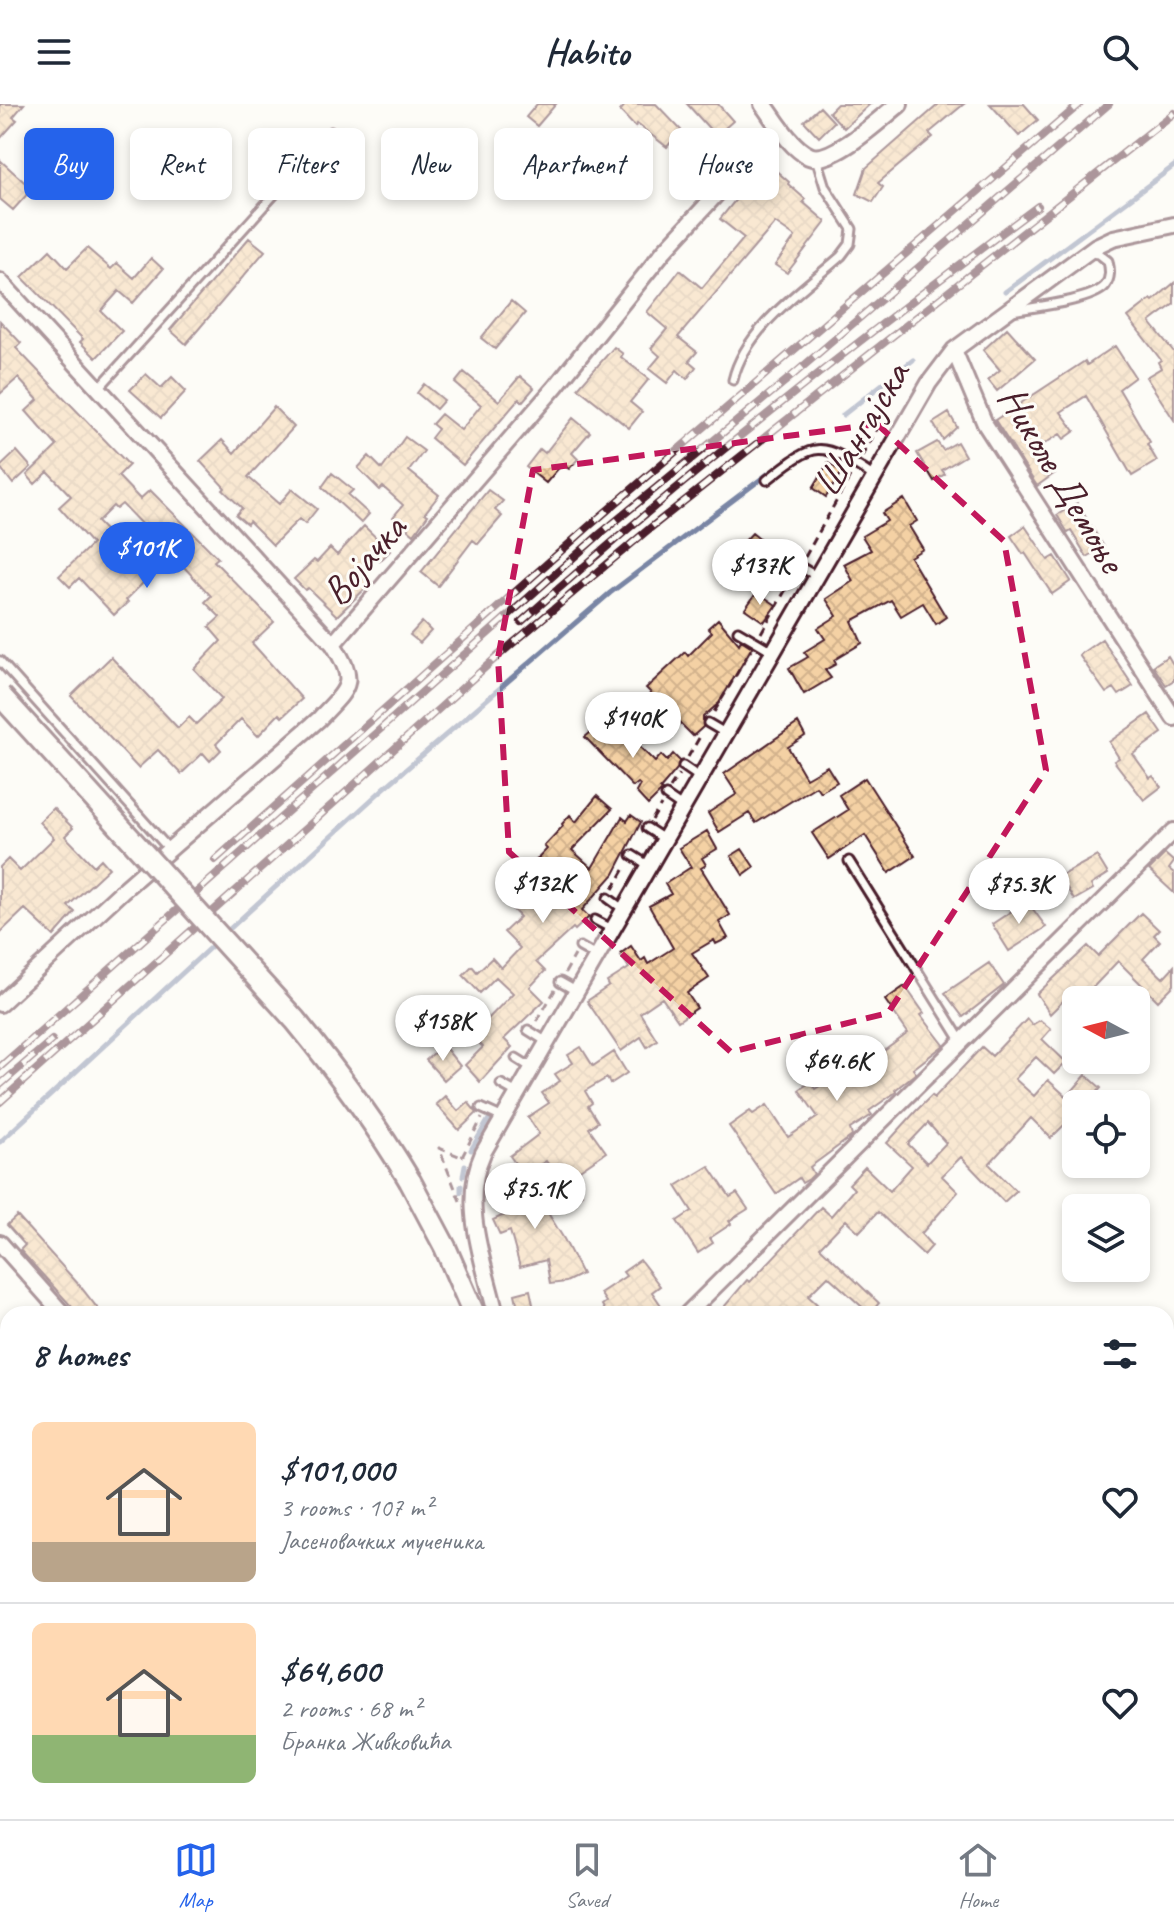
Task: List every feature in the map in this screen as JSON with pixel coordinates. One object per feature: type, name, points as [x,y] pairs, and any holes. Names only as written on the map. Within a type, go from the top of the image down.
[{"type":"main road","points":[[0,695],[337,1070],[410,1181],[445,1247],[471,1306]]},
{"type":"street","points":[[763,104],[806,155],[816,158],[831,156],[899,104]]},
{"type":"street","name":"Војачка","points":[[0,1004],[337,700],[345,690],[349,672],[333,644],[556,386],[664,251],[781,128]]},
{"type":"street","name":"Шангајска","points":[[494,1306],[475,1217],[473,1186],[478,1164],[929,383],[954,350],[1010,312],[1082,255],[1113,238],[1174,225]]},
{"type":"street","points":[[0,281],[333,644]]},
{"type":"street","name":"Николе Демоње","points":[[954,350],[985,424],[1174,718]]},
{"type":"street","points":[[695,1306],[1172,838]]},
{"type":"street","points":[[0,1243],[56,1306]]},
{"type":"lane","points":[[733,380],[737,363],[757,335],[850,244],[852,229],[825,187],[816,158]]},
{"type":"lane","points":[[99,388],[269,200]]},
{"type":"lane","points":[[1010,312],[1090,295],[1103,288],[1110,276],[1108,261],[1093,253],[1082,255]]},
{"type":"lane","points":[[767,480],[805,451],[817,449],[831,451],[873,476]]},
{"type":"lane","points":[[799,566],[816,576]]},
{"type":"lane","points":[[738,631],[772,651]]},
{"type":"lane","points":[[0,661],[171,850]]},
{"type":"lane","points":[[708,723],[725,733]]},
{"type":"lane","points":[[683,766],[699,777]]},
{"type":"lane","points":[[666,796],[682,807]]},
{"type":"lane","points":[[647,828],[664,839]]},
{"type":"lane","points":[[632,855],[648,865]]},
{"type":"lane","points":[[849,861],[962,1042]]},
{"type":"lane","points":[[608,898],[623,909]]},
{"type":"lane","points":[[595,920],[612,929]]},
{"type":"lane","points":[[580,947],[596,956]]},
{"type":"lane","points":[[560,982],[576,991]]},
{"type":"lane","points":[[530,1031],[547,1042]]},
{"type":"lane","points":[[516,1058],[532,1068]]},
{"type":"lane","points":[[501,1084],[517,1093]]},
{"type":"lane","points":[[484,1109],[503,1118]]},
{"type":"path","points":[[647,828],[886,413]]},
{"type":"path","points":[[608,898],[632,855]]},
{"type":"path","points":[[530,1031],[580,947]]},
{"type":"path","points":[[462,1157],[484,1109]]},
{"type":"path","points":[[475,1217],[456,1197],[439,1148],[478,1164]]},
{"type":"highlighted area","points":[[877,424],[1004,541],[1046,770],[888,1013],[731,1052],[509,852],[498,658],[533,470]]},
{"type":"building","points":[[0,104],[24,104],[13,117],[17,120],[0,139]]},
{"type":"building","points":[[537,104],[556,104],[537,126],[526,117]]},
{"type":"building","points":[[626,104],[656,104],[679,128],[669,128],[667,147],[653,136],[653,128],[642,128],[637,124],[635,127],[620,111]]},
{"type":"building","points":[[687,104],[718,104],[733,121],[725,128],[709,128]]},
{"type":"building","points":[[837,104],[870,104],[844,128],[829,112]]},
{"type":"building","points":[[939,104],[964,104],[929,133],[933,137],[878,183],[883,187],[873,202],[857,194],[866,168]]},
{"type":"building","points":[[990,104],[1024,104],[1038,120],[1019,136]]},
{"type":"building","points":[[820,107],[834,122],[819,137],[804,121]]},
{"type":"building","points":[[0,160],[24,182],[24,198],[13,210],[0,199]]},
{"type":"building","points":[[779,173],[805,199],[803,202],[826,222],[787,273],[775,265],[795,237],[775,223],[678,337],[697,352],[689,361],[696,367],[687,379],[677,370],[667,383],[649,369],[660,356],[651,348],[667,329],[647,312],[680,270],[702,288],[744,238],[720,219],[735,200],[779,200]]},
{"type":"building","points":[[249,238],[265,251],[186,344],[170,330]]},
{"type":"building","points":[[87,248],[111,269],[117,263],[134,278],[151,258],[163,269],[133,303],[119,291],[101,311],[122,331],[96,358],[80,342],[83,339],[22,277],[50,250],[67,268]]},
{"type":"building","points":[[1174,283],[1174,304],[1150,322],[1174,352],[1174,420],[1146,377],[1161,368],[1158,362],[1161,360],[1128,317]]},
{"type":"building","points":[[511,301],[525,313],[495,349],[481,338]]},
{"type":"building","points":[[0,321],[21,343],[16,348],[129,465],[118,476],[140,499],[150,490],[218,558],[214,561],[274,622],[252,643],[302,699],[282,717],[279,714],[258,736],[241,719],[216,744],[221,750],[210,761],[203,753],[181,774],[158,750],[138,768],[71,696],[111,657],[178,728],[189,717],[196,724],[222,699],[194,669],[221,641],[209,627],[220,617],[205,602],[211,596],[183,566],[178,571],[141,534],[146,529],[122,504],[116,509],[113,506],[97,522],[150,576],[126,600],[128,602],[114,615],[79,578],[70,587],[59,576],[92,544],[59,507],[71,496],[48,472],[35,484],[27,475],[57,446],[26,411],[38,400],[18,378],[0,394]]},
{"type":"building","points":[[1007,328],[1035,359],[997,391],[988,380],[1000,370],[983,350]]},
{"type":"building","points":[[1115,346],[1135,377],[1119,389],[1150,442],[1147,444],[1157,461],[1132,476],[1086,396],[1061,412],[1075,431],[1064,439],[1060,434],[1038,448],[1055,473],[1037,486],[995,420],[1085,361],[1087,365]]},
{"type":"building","points":[[614,347],[623,354],[621,357],[649,379],[630,402],[642,412],[629,428],[578,388]]},
{"type":"building","points":[[464,372],[499,401],[520,376],[534,388],[522,402],[519,399],[463,465],[431,438],[438,429],[432,424],[441,414],[461,430],[481,405],[455,383]]},
{"type":"building","points":[[146,374],[161,388],[172,377],[186,391],[161,418],[130,390]]},
{"type":"building","points":[[424,384],[444,400],[436,409],[417,393]]},
{"type":"building","points":[[274,407],[294,427],[248,477],[279,504],[292,489],[317,509],[305,524],[299,519],[273,545],[249,521],[247,524],[236,515],[242,508],[200,461],[222,440],[234,453]]},
{"type":"building","points":[[949,413],[957,427],[943,440],[933,423]]},
{"type":"building","points":[[573,418],[590,432],[572,453],[578,459],[569,469],[562,464],[546,483],[526,467],[540,449],[545,453]]},
{"type":"building","points":[[405,437],[424,451],[409,471],[439,495],[414,534],[393,517],[403,505],[383,487],[380,490],[358,468],[369,456],[382,469]]},
{"type":"building","points":[[937,442],[943,450],[957,442],[965,456],[942,470],[945,474],[934,481],[917,453]]},
{"type":"building","points":[[17,451],[31,467],[13,484],[0,467]]},
{"type":"building","points":[[828,463],[842,472],[826,497],[813,488]]},
{"type":"building","points":[[332,473],[353,490],[348,495],[369,514],[361,523],[322,487]]},
{"type":"building","points":[[488,490],[503,501],[495,510],[502,516],[478,544],[473,540],[438,586],[421,572]]},
{"type":"building","points":[[904,499],[917,521],[909,526],[923,549],[910,557],[946,617],[936,624],[923,603],[901,616],[891,600],[852,621],[862,643],[834,660],[836,664],[825,670],[831,678],[804,694],[789,668],[808,657],[804,652],[825,639],[818,628],[837,616],[826,599],[853,581],[844,564],[871,550],[862,536],[887,521],[882,513]]},
{"type":"building","points":[[1077,503],[1104,547],[1087,557],[1057,515]]},
{"type":"building","points":[[364,526],[390,551],[380,561],[375,556],[359,573],[370,584],[337,616],[294,579],[330,548],[337,555]]},
{"type":"building","points":[[1025,526],[1048,560],[1055,556],[1071,581],[1052,594],[1011,536]]},
{"type":"building","points":[[752,533],[773,550],[777,545],[796,560],[784,577],[781,574],[770,588],[749,571],[760,557],[743,543]]},
{"type":"building","points":[[757,592],[776,605],[764,622],[745,609]]},
{"type":"building","points":[[718,619],[739,644],[741,640],[752,647],[719,703],[703,717],[703,727],[693,736],[668,711],[655,724],[637,707],[651,693],[646,688],[685,652],[688,656],[712,632],[708,628]]},
{"type":"building","points":[[422,622],[431,631],[420,643],[410,635]]},
{"type":"building","points":[[1102,639],[1133,686],[1119,695],[1114,688],[1106,693],[1079,655]]},
{"type":"building","points":[[1168,656],[1174,666],[1174,680],[1166,685],[1153,666]]},
{"type":"building","points":[[1149,714],[1162,733],[1133,754],[1150,778],[1153,776],[1161,787],[1144,800],[1114,761],[1119,758],[1109,742]]},
{"type":"building","points":[[609,717],[655,762],[661,755],[667,761],[673,754],[680,761],[660,789],[662,791],[648,805],[636,792],[640,785],[638,783],[633,787],[585,737]]},
{"type":"building","points":[[798,723],[805,736],[788,747],[806,778],[827,766],[837,782],[820,792],[816,786],[756,823],[749,813],[719,832],[708,813],[737,794],[724,774]]},
{"type":"building","points":[[865,778],[915,856],[889,873],[865,835],[829,859],[812,833],[848,810],[839,795]]},
{"type":"building","points":[[597,796],[612,809],[572,850],[592,868],[622,817],[627,821],[631,815],[641,822],[614,874],[582,910],[589,917],[536,962],[545,971],[530,987],[544,1001],[504,1039],[512,1047],[480,1082],[465,1065],[483,1047],[461,1026],[474,1013],[484,1023],[513,993],[496,977],[480,993],[463,975],[472,966],[477,972],[492,958],[501,968],[520,948],[504,932],[520,917],[503,899],[528,876],[524,873],[547,849],[544,846],[570,815],[576,822]]},
{"type":"building","points":[[53,808],[73,828],[65,836],[94,866],[101,859],[109,868],[68,906],[75,912],[54,936],[25,909],[0,933],[0,867],[8,859],[20,871],[54,838],[39,822]]},
{"type":"building","points":[[707,831],[717,849],[702,858],[706,865],[701,868],[730,915],[719,922],[728,938],[716,944],[714,940],[692,953],[709,978],[687,993],[697,1008],[678,1021],[662,998],[640,1013],[657,1040],[647,1047],[641,1037],[621,1051],[587,1001],[609,986],[607,982],[629,968],[620,954],[631,946],[641,961],[645,958],[648,964],[673,948],[649,906],[671,894],[665,884],[691,867],[679,848]]},
{"type":"building","points":[[742,849],[754,867],[743,875],[731,856]]},
{"type":"building","points":[[1165,854],[1174,862],[1169,869],[1174,873],[1174,893],[1149,870]]},
{"type":"building","points":[[1097,856],[1108,874],[1091,885],[1093,889],[1074,900],[1060,876]]},
{"type":"building","points":[[1010,871],[1020,885],[1008,893],[999,879]]},
{"type":"building","points":[[1027,901],[1046,927],[1009,951],[992,924]]},
{"type":"building","points":[[1141,913],[1159,930],[1154,935],[1160,941],[1143,959],[1163,978],[1174,966],[1174,985],[1158,1001],[1150,993],[1150,986],[1143,986],[1118,961],[1094,986],[1062,986],[1062,1002],[1050,1014],[1037,994],[1088,946],[1098,956]]},
{"type":"building","points":[[989,963],[1004,985],[963,1017],[945,993]]},
{"type":"building","points":[[905,986],[924,1013],[921,1015],[944,1045],[913,1069],[916,1073],[896,1092],[869,1111],[872,1115],[850,1129],[852,1136],[810,1167],[814,1174],[809,1179],[802,1183],[799,1178],[776,1194],[729,1126],[750,1111],[753,1114],[767,1105],[788,1137],[818,1117],[799,1090],[810,1082],[815,1089],[861,1060],[865,1065],[908,1033],[885,1000]]},
{"type":"building","points":[[1027,1019],[1032,1025],[1040,1020],[1051,1029],[1042,1039],[1062,1058],[1062,1066],[1054,1074],[1036,1057],[1015,1079],[1034,1096],[1048,1080],[1062,1093],[1062,1127],[1051,1138],[1031,1118],[989,1164],[1016,1191],[1004,1202],[961,1157],[942,1176],[958,1192],[921,1234],[932,1246],[924,1255],[878,1212],[859,1232],[846,1220],[820,1247],[879,1303],[877,1306],[861,1306],[828,1276],[808,1296],[817,1304],[815,1306],[725,1306],[821,1207],[831,1216],[854,1189],[849,1184],[865,1167],[890,1191],[912,1166],[887,1143],[932,1095],[934,1098],[982,1047],[992,1056]],"holes":[[[928,1123],[946,1143],[927,1163],[908,1144]]]},
{"type":"building","points":[[443,1045],[460,1066],[444,1080],[426,1060]]},
{"type":"building","points":[[581,1047],[593,1066],[614,1052],[627,1073],[610,1084],[607,1078],[585,1091],[592,1103],[588,1106],[598,1122],[589,1128],[606,1152],[571,1176],[582,1194],[572,1200],[546,1161],[524,1176],[510,1156],[539,1134],[528,1117],[549,1103],[542,1093],[560,1081],[555,1074],[573,1063],[568,1055]]},
{"type":"building","points":[[1086,1075],[1101,1088],[1099,1090],[1073,1090]]},
{"type":"building","points":[[445,1096],[458,1111],[468,1102],[477,1113],[459,1130],[436,1104]]},
{"type":"building","points":[[709,1166],[730,1197],[737,1193],[748,1209],[729,1221],[731,1224],[710,1238],[713,1243],[698,1253],[677,1221],[692,1211],[676,1186]]},
{"type":"building","points":[[518,1169],[564,1239],[582,1274],[566,1282],[550,1284],[546,1260],[520,1267],[510,1231],[500,1235],[493,1220],[515,1210],[496,1186]]},
{"type":"building","points":[[17,1216],[96,1306],[71,1306],[20,1250],[25,1245],[7,1225]]},
{"type":"building","points":[[640,1260],[660,1286],[652,1292],[662,1306],[603,1306],[606,1302],[600,1293],[626,1276],[623,1272]]},
{"type":"building","points":[[530,1290],[533,1306],[518,1306],[515,1294]]},
{"type":"waterway","points":[[1005,292],[1174,166]]},
{"type":"waterway","points":[[843,415],[913,360]]},
{"type":"waterway","points":[[223,935],[382,790],[610,593],[769,473]]},
{"type":"waterway","points":[[0,1142],[216,942]]},
{"type":"waterway","points":[[471,1150],[489,1119]]},
{"type":"waterway","points":[[463,1176],[465,1165]]},
{"type":"waterway","points":[[461,1186],[461,1192]]},
{"type":"railway","points":[[215,860],[588,527],[1080,104]]},
{"type":"railway","points":[[0,1067],[600,534],[793,375],[1109,104]]},
{"type":"railway","points":[[0,1102],[499,655],[649,529],[1174,113]]},
{"type":"railway","points":[[521,622],[775,408],[1038,206]]},
{"type":"railway","points":[[0,1085],[52,1040]]}]
